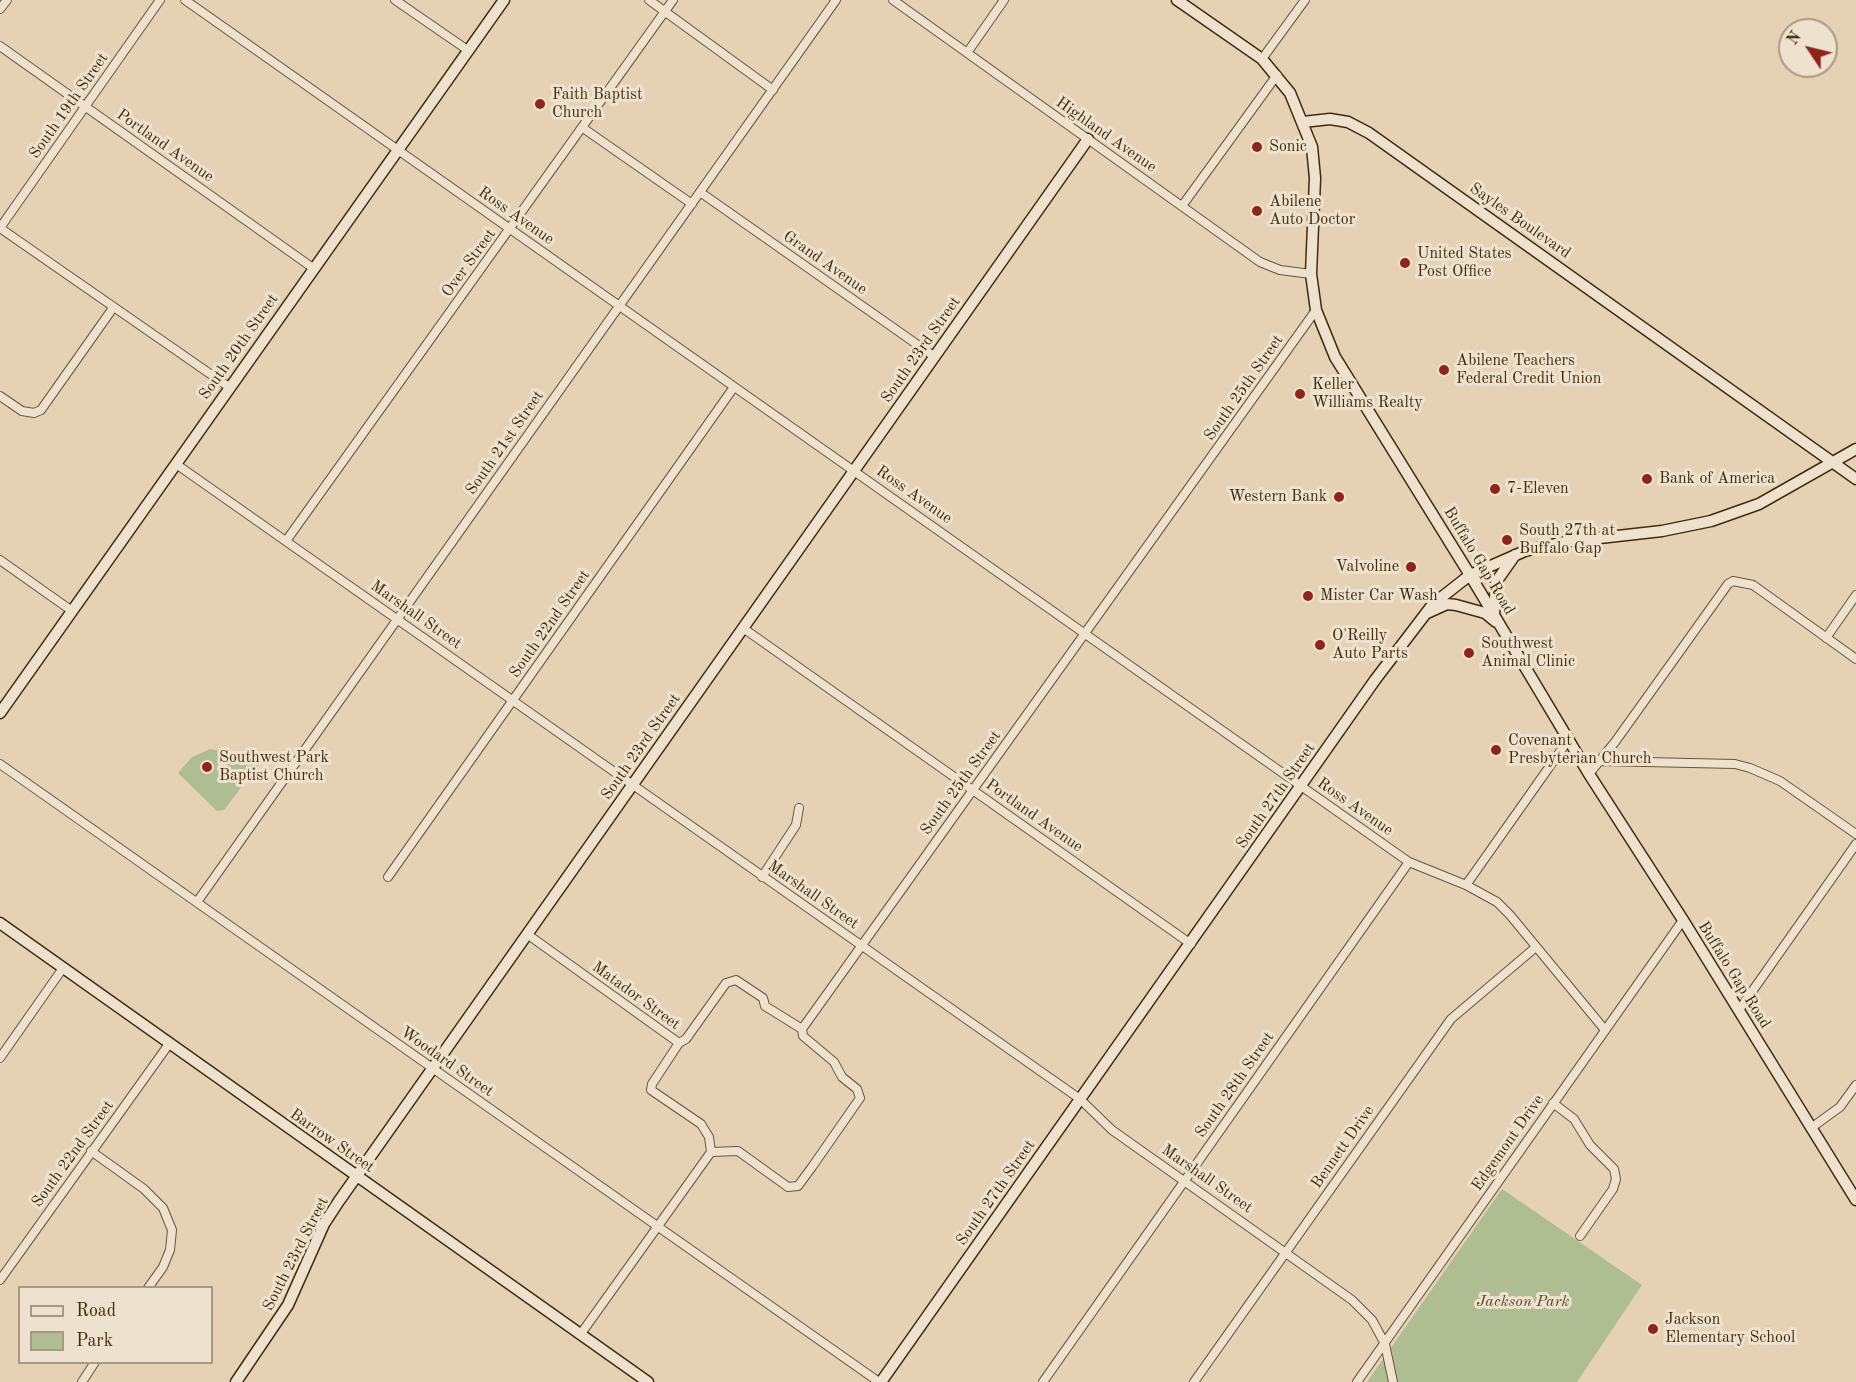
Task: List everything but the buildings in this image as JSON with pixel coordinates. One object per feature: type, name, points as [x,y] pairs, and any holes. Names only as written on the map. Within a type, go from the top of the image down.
[{"type":"main road","name":"South 20th Street","points":[[0,713],[504,0]]},
{"type":"main road","points":[[1177,0],[1262,59],[1290,93],[1303,122]]},
{"type":"main road","name":"Sayles Boulevard","points":[[1303,122],[1330,119],[1348,122],[1370,133],[1856,479]]},
{"type":"main road","name":"Buffalo Gap Road","points":[[1303,122],[1312,147],[1315,178],[1311,274],[1316,310],[1335,357],[1497,619],[1589,774],[1683,920],[1856,1200]]},
{"type":"main road","name":"South 23rd Street","points":[[236,1382],[288,1305],[324,1224],[356,1176],[1088,140]]},
{"type":"main road","name":"South 27th Street","points":[[880,1382],[1301,786],[1433,604],[1470,575],[1515,555],[1564,542],[1662,531],[1711,521],[1759,504],[1856,449]]},
{"type":"main road","points":[[1425,614],[1446,604],[1456,605],[1497,619],[1496,582],[1515,555]]},
{"type":"main road","name":"Barrow Street","points":[[0,923],[648,1382]]},
{"type":"street","points":[[0,9],[7,0]]},
{"type":"street","name":"South 19th Street","points":[[0,228],[160,0]]},
{"type":"street","name":"Ross Avenue","points":[[185,0],[620,304],[734,387],[1409,862],[1466,885],[1497,902],[1605,1030]]},
{"type":"street","points":[[395,0],[469,51]]},
{"type":"street","points":[[649,0],[773,90]]},
{"type":"street","name":"Over Street","points":[[286,541],[673,0]]},
{"type":"street","name":"South 21st Street","points":[[197,902],[836,0]]},
{"type":"street","name":"Highland Avenue","points":[[893,0],[1260,262],[1280,270],[1311,274]]},
{"type":"street","points":[[967,53],[1004,0]]},
{"type":"street","points":[[1262,59],[1305,0]]},
{"type":"street","name":"Portland Avenue","points":[[0,46],[314,268]]},
{"type":"street","points":[[1182,206],[1277,75]]},
{"type":"street","points":[[583,128],[692,204]]},
{"type":"street","name":"Grand Avenue","points":[[700,192],[935,357]]},
{"type":"street","points":[[0,228],[112,308],[230,387]]},
{"type":"street","points":[[0,396],[22,411],[34,413],[41,410],[112,308]]},
{"type":"street","name":"South 25th Street","points":[[802,1029],[860,944],[1316,310]]},
{"type":"street","name":"South 22nd Street","points":[[388,877],[734,387]]},
{"type":"street","name":"Marshall Street","points":[[176,464],[1080,1099],[1112,1130],[1352,1300],[1372,1320],[1385,1344],[1393,1382]]},
{"type":"street","points":[[0,560],[72,611]]},
{"type":"street","points":[[1589,774],[1728,584],[1738,581],[1752,585],[1856,659]]},
{"type":"street","points":[[1826,638],[1856,595]]},
{"type":"street","name":"Portland Avenue","points":[[743,628],[1191,944]]},
{"type":"street","points":[[1466,885],[1569,739]]},
{"type":"street","points":[[1600,761],[1735,764],[1750,768],[1780,781],[1856,834]]},
{"type":"street","name":"Woodard Street","points":[[0,764],[880,1382]]},
{"type":"street","points":[[762,877],[796,825],[799,808]]},
{"type":"street","points":[[1739,1010],[1856,843]]},
{"type":"street","name":"South 28th Street","points":[[1043,1382],[1409,862]]},
{"type":"street","name":"Edgemont Drive","points":[[1357,1382],[1683,920]]},
{"type":"street","name":"Matador Street","points":[[527,934],[679,1043],[686,1039],[726,983],[736,980],[763,998],[765,1006],[802,1029]]},
{"type":"street","name":"Bennett Drive","points":[[1194,1382],[1451,1019],[1536,947]]},
{"type":"street","points":[[0,1058],[63,968]]},
{"type":"street","points":[[711,1152],[738,1151],[788,1187],[798,1186],[860,1098],[857,1089],[842,1077],[834,1062],[803,1036],[802,1029]]},
{"type":"street","points":[[580,1335],[711,1152],[709,1137],[701,1124],[651,1090],[652,1084],[679,1043]]},
{"type":"street","name":"South 22nd Street","points":[[0,1280],[170,1044]]},
{"type":"street","points":[[1811,1128],[1840,1107],[1856,1085]]},
{"type":"street","points":[[1553,1103],[1574,1119],[1590,1145],[1614,1169],[1616,1179],[1613,1189],[1580,1236]]},
{"type":"street","points":[[91,1151],[144,1189],[163,1208],[171,1230],[170,1250],[163,1267],[149,1286]]},
{"type":"street","points":[[82,1382],[95,1364]]},
{"type":"green space","points":[[210,749],[242,755],[258,765],[224,810],[217,811],[178,773],[192,757]]},
{"type":"green space","name":"Jackson Park","points":[[1502,1189],[1642,1285],[1577,1382],[1367,1382]]},
{"type":"place","name":"Faith Baptist Church","points":[[540,104]]},
{"type":"place","name":"Sonic","points":[[1257,147]]},
{"type":"place","name":"Abilene Auto Doctor","points":[[1257,211]]},
{"type":"place","name":"United States Post Office","points":[[1405,263]]},
{"type":"place","name":"Abilene Teachers Federal Credit Union","points":[[1444,370]]},
{"type":"place","name":"Keller Williams Realty","points":[[1300,394]]},
{"type":"place","name":"Bank of America","points":[[1647,479]]},
{"type":"place","name":"7-Eleven","points":[[1495,489]]},
{"type":"place","name":"Western Bank","points":[[1339,497]]},
{"type":"place","name":"South 27th at Buffalo Gap","points":[[1507,540]]},
{"type":"place","name":"Valvoline","points":[[1411,567]]},
{"type":"place","name":"Mister Car Wash","points":[[1308,596]]},
{"type":"place","name":"O'Reilly Auto Parts","points":[[1320,645]]},
{"type":"place","name":"Southwest Animal Clinic","points":[[1469,653]]},
{"type":"place","name":"Covenant Presbyterian Church","points":[[1496,750]]},
{"type":"place","name":"Southwest Park Baptist Church","points":[[207,767]]},
{"type":"place","name":"Jackson Elementary School","points":[[1653,1329]]}]
